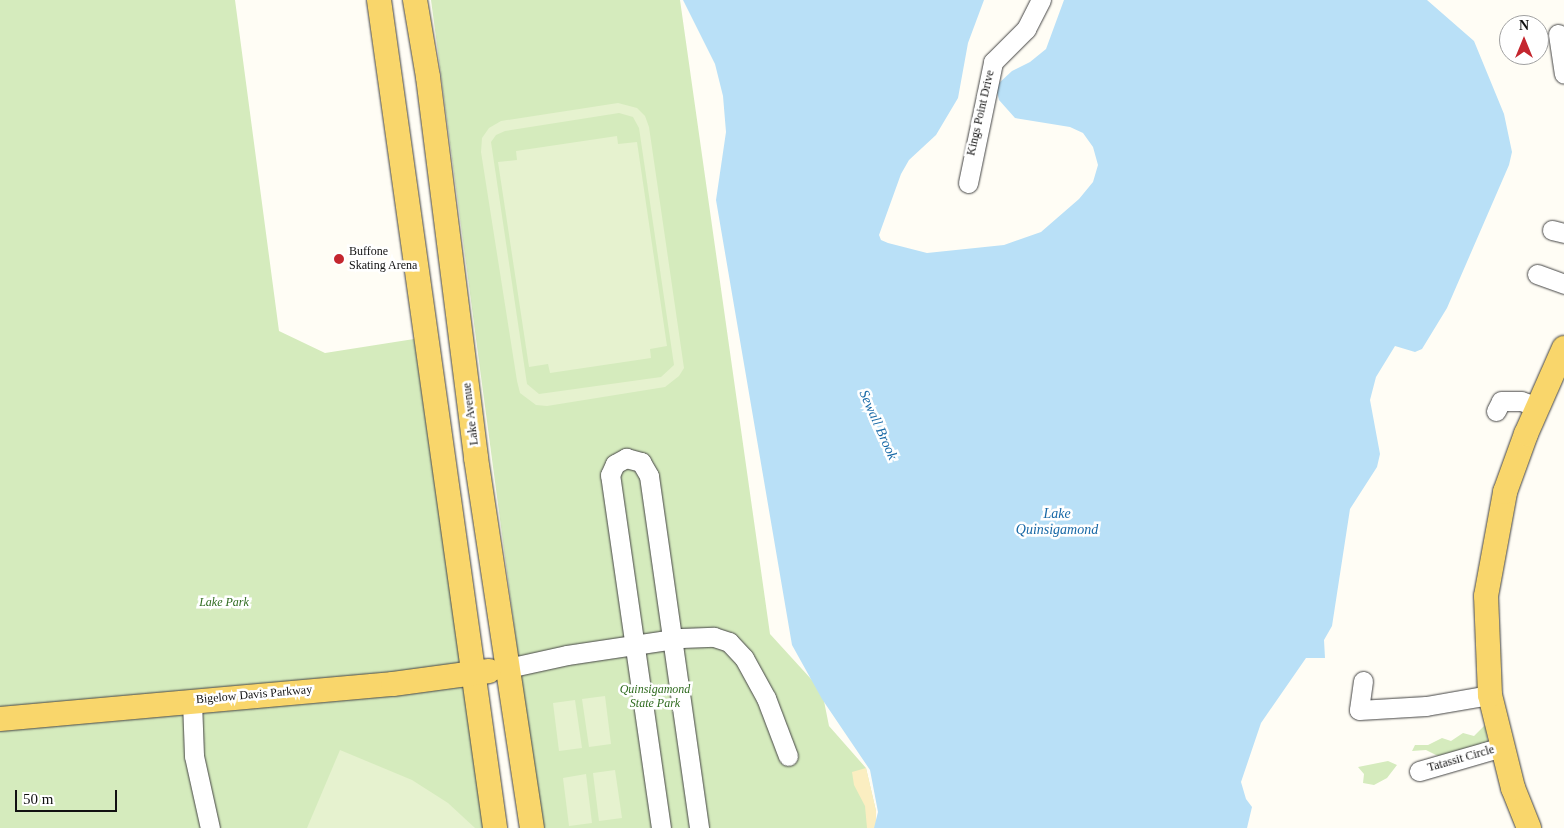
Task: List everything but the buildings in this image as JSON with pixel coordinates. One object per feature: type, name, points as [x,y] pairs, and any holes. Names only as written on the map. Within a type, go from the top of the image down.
[{"type":"main road","points":[[380,0],[428,362],[495,828]]},
{"type":"main road","name":"Lake Avenue","points":[[415,0],[532,828]]},
{"type":"main road","points":[[1529,828],[1513,788],[1490,695],[1486,610],[1490,564],[1506,486],[1564,348]]},
{"type":"main road","name":"Bigelow Davis Parkway","points":[[0,719],[474,674],[508,668]]},
{"type":"street","name":"Kings Point Drive","points":[[968,183],[993,62],[1026,29],[1041,0]]},
{"type":"street","points":[[1558,34],[1564,74]]},
{"type":"street","points":[[1537,274],[1564,284]]},
{"type":"street","points":[[1496,411],[1502,401],[1521,401],[1538,407]]},
{"type":"street","points":[[661,828],[610,475],[615,464],[626,458],[641,462],[649,476],[699,828]]},
{"type":"street","points":[[508,668],[552,657],[705,636],[729,642],[744,658],[758,680],[788,756]]},
{"type":"street","points":[[1363,681],[1359,710],[1426,706],[1490,695]]},
{"type":"street","points":[[192,701],[194,756],[210,828]]},
{"type":"street","name":"Tatassit Circle","points":[[1419,771],[1502,747]]},
{"type":"green space","name":"Lake Park","points":[[0,0],[235,0],[279,331],[325,353],[414,339],[484,828],[0,828]]},
{"type":"green space","name":"Quinsigamond State Park","points":[[431,0],[680,0],[770,634],[822,691],[829,726],[866,768],[876,811],[876,828],[541,828]]},
{"type":"green space","points":[[618,103],[637,108],[645,116],[649,127],[684,368],[679,376],[665,387],[547,406],[536,405],[520,393],[481,152],[482,138],[489,128],[501,121]],"holes":[[[619,113],[633,117],[639,128],[674,365],[661,377],[539,394],[527,384],[491,142],[496,135],[505,131]]]},
{"type":"green space","points":[[617,136],[618,144],[637,142],[667,346],[650,349],[651,358],[550,373],[548,364],[529,367],[498,162],[517,160],[516,151]]},
{"type":"green space","points":[[605,696],[611,744],[589,747],[582,699]]},
{"type":"green space","points":[[575,700],[582,748],[559,751],[553,703]]},
{"type":"green space","points":[[1485,725],[1488,742],[1438,756],[1426,750],[1412,751],[1415,745],[1428,745],[1442,738],[1451,741],[1463,733],[1474,736]]},
{"type":"green space","points":[[340,750],[412,780],[448,803],[475,828],[307,828]]},
{"type":"green space","points":[[1388,761],[1397,765],[1387,778],[1374,785],[1363,783],[1364,774],[1358,767]]},
{"type":"green space","points":[[615,770],[622,818],[599,821],[593,773]]},
{"type":"green space","points":[[586,774],[592,823],[569,826],[563,778]]},
{"type":"sand","points":[[866,768],[876,811],[876,828],[867,828],[865,806],[854,785],[852,772]]},
{"type":"water","name":"Lake Quinsigamond","points":[[683,0],[984,0],[968,43],[958,98],[936,135],[909,160],[901,174],[879,235],[881,240],[888,243],[927,253],[1004,245],[1041,232],[1079,199],[1093,182],[1098,165],[1093,147],[1083,133],[1070,127],[1015,118],[999,100],[997,92],[999,83],[1012,71],[1030,62],[1046,49],[1064,0],[1427,0],[1474,41],[1504,114],[1512,152],[1509,165],[1447,308],[1422,349],[1415,352],[1395,346],[1376,377],[1370,400],[1380,454],[1377,467],[1350,509],[1332,626],[1324,640],[1325,658],[1306,658],[1261,723],[1241,782],[1246,799],[1252,807],[1247,828],[874,828],[878,812],[870,770],[822,699],[792,645],[716,200],[726,132],[723,96],[715,64]]},
{"type":"place","name":"Buffone Skating Arena","points":[[339,259]]},
{"type":"water label","name":"Sewall Brook","points":[[878,425]]}]
